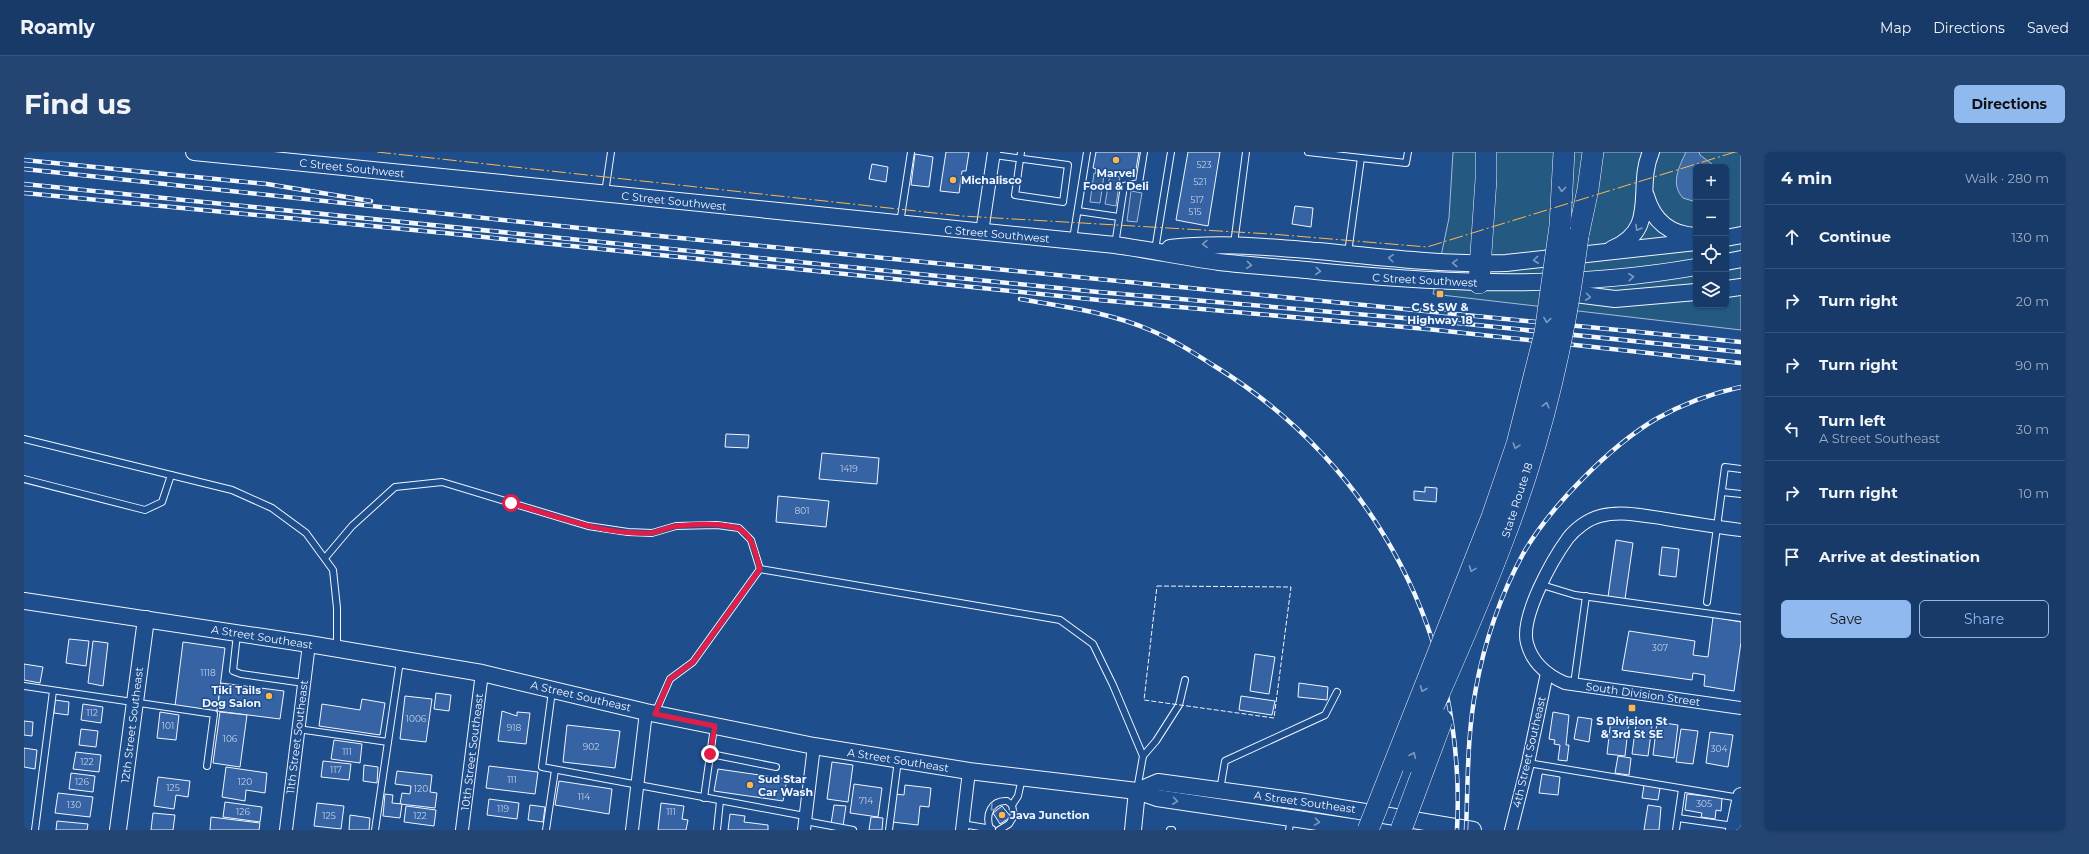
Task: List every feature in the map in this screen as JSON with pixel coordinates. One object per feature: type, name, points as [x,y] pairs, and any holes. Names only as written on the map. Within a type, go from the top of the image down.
[{"type":"highway","points":[[1480,273],[1485,204],[1486,152]]},
{"type":"highway","name":"State Route 18","points":[[1383,830],[1438,695],[1469,627],[1504,540],[1541,424],[1566,321],[1569,231],[1564,152]]},
{"type":"highway","name":"State Route 18","points":[[1369,830],[1492,517],[1517,444],[1569,231],[1584,152]]},
{"type":"highway","points":[[1569,231],[1588,189],[1593,152]]},
{"type":"highway","points":[[1402,830],[1453,690],[1469,627]]},
{"type":"main road","name":"C Street Southwest","points":[[194,152],[228,154],[605,194],[1115,245],[1155,250],[1230,263],[1399,280],[1480,273],[1603,253],[1693,242]]},
{"type":"main road","points":[[1603,253],[1620,246],[1630,239],[1636,231],[1644,212],[1646,171],[1651,152]]},
{"type":"main road","points":[[1645,190],[1652,213],[1660,222],[1669,230],[1680,234],[1693,236]]},
{"type":"main road","name":"C Street Southwest","points":[[1155,250],[1200,244],[1234,244],[1348,254],[1430,262],[1480,273],[1508,284],[1604,279],[1693,267]]},
{"type":"main road","points":[[1729,262],[1741,260]]},
{"type":"main road","points":[[1508,284],[1590,297],[1615,299],[1693,292]]},
{"type":"main road","points":[[1729,289],[1741,287]]},
{"type":"main road","name":"A Street Southeast","points":[[24,601],[337,648],[482,673],[651,713],[814,746],[968,771],[1137,791],[1157,798],[1290,824],[1369,830]]},
{"type":"main road","name":"12th Street Southeast","points":[[118,830],[146,619]]},
{"type":"main road","name":"A Street Southeast","points":[[1137,791],[1158,782],[1334,806],[1473,830]]},
{"type":"main road","points":[[1132,830],[1137,791]]},
{"type":"main road","points":[[1735,828],[1741,797]]},
{"type":"street","points":[[982,232],[994,153]]},
{"type":"street","points":[[1547,673],[1532,656],[1526,642],[1527,623],[1542,585],[1555,558],[1569,537],[1584,523],[1599,516],[1619,513],[1741,530]]},
{"type":"street","name":"11th Street Southeast","points":[[286,830],[309,644]]},
{"type":"street","name":"10th Street Southeast","points":[[462,830],[482,673]]},
{"type":"street","name":"South Division Street","points":[[1547,673],[1552,677],[1574,684],[1741,708]]},
{"type":"street","name":"4th Street Southeast","points":[[1511,830],[1528,763],[1547,673]]},
{"type":"street","points":[[632,830],[637,785],[651,713]]},
{"type":"street","points":[[805,822],[814,746]]},
{"type":"street","points":[[962,827],[968,771]]},
{"type":"lane","points":[[605,194],[611,152]]},
{"type":"lane","points":[[900,224],[910,152]]},
{"type":"lane","points":[[1073,241],[1087,152]]},
{"type":"lane","points":[[1115,245],[1124,186],[1139,183],[1144,152]]},
{"type":"lane","points":[[1155,250],[1172,152]]},
{"type":"lane","points":[[1234,244],[1246,152]]},
{"type":"lane","points":[[1308,152],[1406,163],[1408,152]]},
{"type":"lane","points":[[994,153],[1021,155],[1068,165],[1063,202],[1015,195],[1021,155]]},
{"type":"lane","points":[[1348,254],[1361,158]]},
{"type":"lane","points":[[1078,211],[1119,217]]},
{"type":"lane","points":[[24,439],[232,490],[272,508],[306,533],[333,570],[337,608],[337,648]]},
{"type":"lane","points":[[1707,602],[1725,467],[1741,469]]},
{"type":"lane","points":[[24,479],[145,510],[162,502],[171,475]]},
{"type":"lane","points":[[325,558],[352,526],[395,487],[442,482],[588,526],[628,532],[652,533],[676,526],[717,525],[739,528],[751,540],[760,569]]},
{"type":"lane","points":[[1722,492],[1741,494]]},
{"type":"lane","points":[[651,713],[670,679],[693,662],[760,569]]},
{"type":"lane","points":[[760,569],[1060,620],[1093,644],[1113,685],[1143,756]]},
{"type":"lane","points":[[1542,585],[1586,596],[1741,618]]},
{"type":"lane","points":[[1574,684],[1586,596]]},
{"type":"lane","points":[[237,633],[233,671],[241,674],[304,683]]},
{"type":"lane","points":[[375,830],[400,659]]},
{"type":"lane","points":[[1137,791],[1143,756],[1156,741],[1178,705],[1185,680]]},
{"type":"lane","points":[[24,686],[214,714],[207,766]]},
{"type":"lane","points":[[35,830],[53,690]]},
{"type":"lane","points":[[552,690],[542,767],[720,801],[805,822],[853,830]]},
{"type":"lane","points":[[1220,790],[1225,761],[1325,715],[1337,692]]},
{"type":"lane","points":[[704,798],[715,726]]},
{"type":"lane","points":[[298,729],[388,742]]},
{"type":"lane","points":[[710,754],[776,767]]},
{"type":"lane","points":[[889,830],[898,760]]},
{"type":"lane","points":[[1528,763],[1682,789],[1741,797]]},
{"type":"lane","points":[[546,830],[554,770]]},
{"type":"lane","points":[[962,827],[995,829],[1012,820],[1014,813],[1012,805],[1018,796],[1022,777]]},
{"type":"lane","points":[[1676,830],[1682,789]]},
{"type":"lane","points":[[717,830],[720,801]]},
{"type":"lane","points":[[995,829],[987,821],[988,813],[994,805],[1003,801],[1012,805]]},
{"type":"lane","points":[[1678,818],[1735,828]]},
{"type":"shaded area","points":[[1453,152],[1741,152],[1741,330],[1433,294],[1449,218]]},
{"type":"shaded area","points":[[1686,152],[1699,152],[1700,155],[1712,164],[1693,164],[1693,201],[1683,198],[1677,187],[1677,175]]},
{"type":"shaded area","points":[[1094,173],[1104,175],[1100,203],[1090,202]]},
{"type":"shaded area","points":[[1110,175],[1120,177],[1116,206],[1105,204]]},
{"type":"shaded area","points":[[1131,191],[1142,193],[1137,222],[1127,221]]},
{"type":"building","points":[[946,152],[969,152],[966,171],[962,171],[959,193],[940,191]]},
{"type":"building","name":"Marvel Food & Deli","points":[[1096,152],[1139,152],[1135,175],[1115,172],[1114,176],[1096,173],[1096,169],[1093,168]]},
{"type":"building","points":[[1188,152],[1220,152],[1208,226],[1176,220]]},
{"type":"building","points":[[915,154],[933,157],[929,187],[911,185]]},
{"type":"building","points":[[872,164],[888,167],[886,182],[869,179]]},
{"type":"building","points":[[1295,206],[1313,208],[1311,227],[1292,224]]},
{"type":"building","points":[[726,434],[749,435],[748,448],[725,447]]},
{"type":"building","points":[[822,453],[879,458],[877,484],[819,479]]},
{"type":"building","points":[[1425,487],[1437,488],[1436,502],[1414,500],[1414,491],[1425,492]]},
{"type":"building","points":[[778,496],[829,501],[826,527],[776,522]]},
{"type":"building","points":[[1616,540],[1633,543],[1625,599],[1608,597]]},
{"type":"building","points":[[1662,547],[1679,549],[1676,577],[1659,575]]},
{"type":"building","points":[[1713,617],[1741,622],[1741,642],[1734,691],[1704,686],[1705,675],[1693,673],[1692,680],[1622,670],[1629,631],[1695,641],[1693,655],[1708,657]]},
{"type":"building","points":[[69,639],[89,641],[86,666],[66,663]]},
{"type":"building","points":[[93,641],[108,643],[103,686],[88,683]]},
{"type":"building","points":[[183,642],[225,648],[217,711],[175,706]]},
{"type":"building","points":[[1255,654],[1275,657],[1269,694],[1250,691]]},
{"type":"building","points":[[24,664],[43,667],[40,683],[24,680]]},
{"type":"building","points":[[221,683],[284,691],[280,719],[217,711]]},
{"type":"building","points":[[1299,683],[1328,687],[1327,700],[1298,697]]},
{"type":"building","points":[[436,693],[451,695],[449,711],[434,709]]},
{"type":"building","points":[[405,696],[432,699],[426,742],[400,739]]},
{"type":"building","points":[[1241,696],[1275,701],[1272,715],[1239,710]]},
{"type":"building","points":[[362,699],[385,703],[380,735],[319,726],[322,704],[360,710]]},
{"type":"building","points":[[55,700],[69,702],[68,715],[54,713]]},
{"type":"building","points":[[83,704],[103,707],[101,723],[81,720]]},
{"type":"building","points":[[502,711],[517,716],[517,712],[530,713],[526,744],[498,741]]},
{"type":"building","points":[[160,712],[179,715],[176,740],[157,738]]},
{"type":"building","points":[[220,712],[247,715],[240,767],[213,763]]},
{"type":"building","points":[[1553,712],[1569,715],[1566,745],[1569,745],[1567,761],[1558,760],[1560,745],[1554,744],[1555,740],[1549,739]]},
{"type":"building","points":[[1578,717],[1592,719],[1589,742],[1574,739]]},
{"type":"building","points":[[1611,719],[1629,721],[1625,756],[1607,754]]},
{"type":"building","points":[[24,721],[33,722],[32,736],[24,735]]},
{"type":"building","points":[[1657,722],[1678,725],[1674,758],[1653,755]]},
{"type":"building","points":[[1636,724],[1652,726],[1648,756],[1632,754]]},
{"type":"building","points":[[567,725],[620,731],[615,768],[563,762]]},
{"type":"building","points":[[81,729],[98,731],[96,747],[79,745]]},
{"type":"building","points":[[1681,729],[1698,731],[1693,764],[1676,762]]},
{"type":"building","points":[[1710,732],[1733,735],[1728,767],[1706,763]]},
{"type":"building","points":[[334,740],[362,744],[360,763],[331,759]]},
{"type":"building","points":[[24,748],[37,750],[35,769],[24,767]]},
{"type":"building","points":[[76,752],[101,755],[99,772],[73,769]]},
{"type":"building","points":[[1618,756],[1631,758],[1629,775],[1615,773]]},
{"type":"building","points":[[323,761],[351,764],[349,780],[321,777]]},
{"type":"building","points":[[832,762],[853,765],[848,802],[827,799]]},
{"type":"building","points":[[364,765],[378,767],[377,783],[363,781]]},
{"type":"building","points":[[489,766],[538,772],[535,794],[486,788]]},
{"type":"building","points":[[226,767],[267,773],[265,793],[246,790],[245,801],[222,797]]},
{"type":"building","name":"Sud Star Car Wash","points":[[718,769],[787,779],[783,801],[714,791]]},
{"type":"building","points":[[397,771],[432,775],[430,792],[437,793],[435,808],[400,804],[402,793],[410,794],[411,786],[395,784]]},
{"type":"building","points":[[71,773],[95,776],[93,792],[69,789]]},
{"type":"building","points":[[1542,774],[1560,777],[1558,795],[1539,793]]},
{"type":"building","points":[[158,777],[190,781],[188,797],[176,795],[174,809],[154,806]]},
{"type":"building","points":[[559,781],[612,789],[609,814],[555,805]]},
{"type":"building","points":[[854,784],[882,788],[878,817],[850,813]]},
{"type":"building","points":[[905,785],[931,788],[929,807],[920,806],[918,825],[892,822],[895,794],[904,795]]},
{"type":"building","points":[[1644,785],[1660,788],[1658,800],[1642,798]]},
{"type":"building","points":[[58,793],[93,797],[90,817],[55,813]]},
{"type":"building","points":[[385,794],[393,795],[392,803],[402,804],[400,818],[383,816]]},
{"type":"building","points":[[1687,794],[1722,798],[1721,811],[1716,810],[1715,819],[1701,817],[1702,813],[1685,810]]},
{"type":"building","points":[[489,799],[519,803],[517,819],[487,815]]},
{"type":"building","points":[[225,802],[262,807],[260,822],[223,817]]},
{"type":"building","points":[[317,803],[344,806],[341,829],[314,826]]},
{"type":"building","points":[[661,803],[684,806],[682,819],[688,820],[686,830],[658,830]]},
{"type":"building","points":[[530,805],[545,807],[543,822],[528,820]]},
{"type":"building","points":[[834,805],[846,806],[843,826],[831,824]]},
{"type":"building","points":[[1648,805],[1661,807],[1659,830],[1644,830]]},
{"type":"building","points":[[406,806],[436,810],[434,826],[404,822]]},
{"type":"building","name":"Java Junction","points":[[1002,806],[1011,817],[1000,824],[993,813]]},
{"type":"building","points":[[153,813],[175,815],[173,830],[151,830]]},
{"type":"building","points":[[730,814],[745,816],[744,822],[768,825],[768,830],[728,830]]},
{"type":"building","points":[[350,815],[370,818],[369,830],[349,830]]},
{"type":"building","points":[[211,817],[260,823],[259,830],[210,830]]},
{"type":"building","points":[[871,817],[883,818],[882,830],[869,830]]},
{"type":"building","points":[[57,821],[88,824],[87,830],[56,830]]},
{"type":"railway","points":[[24,160],[267,184],[371,201]]},
{"type":"railway","points":[[24,169],[598,230],[1741,342]]},
{"type":"railway","points":[[24,184],[1098,292],[1427,320],[1741,352]]},
{"type":"railway","points":[[24,193],[445,233],[1099,300],[1427,329],[1741,363]]},
{"type":"railway","points":[[1020,299],[1102,314],[1119,319],[1150,330],[1192,352],[1216,367],[1273,408],[1323,455],[1366,507],[1401,565],[1428,627],[1446,692],[1456,760],[1457,830]]},
{"type":"railway","points":[[1466,830],[1469,741],[1479,671],[1494,619],[1515,569],[1534,536],[1548,517],[1582,479],[1619,445],[1638,431],[1656,419],[1686,404],[1741,387]]},
{"type":"fence","points":[[1157,586],[1291,587],[1274,718],[1144,700],[1157,586]]},
{"type":"power","points":[[377,152],[962,216],[1271,234],[1427,247],[1735,152]]},
{"type":"place","name":"Marvel Food & Deli","points":[[1116,160]]},
{"type":"place","name":"Michalisco","points":[[953,180]]},
{"type":"place","name":"C St SW & Highway 18","points":[[1440,294]]},
{"type":"place","name":"Tiki Tails Dog Salon","points":[[269,696]]},
{"type":"place","name":"S Division St & 3rd St SE","points":[[1632,708]]},
{"type":"place","name":"Sud Star Car Wash","points":[[750,785]]},
{"type":"place","name":"Java Junction","points":[[1002,815]]},
{"type":"route","points":[[511,503],[588,526],[628,532],[652,533],[676,526],[717,525],[739,528],[751,540],[760,569],[693,662],[670,679],[655,714],[715,726],[710,754]]}]
